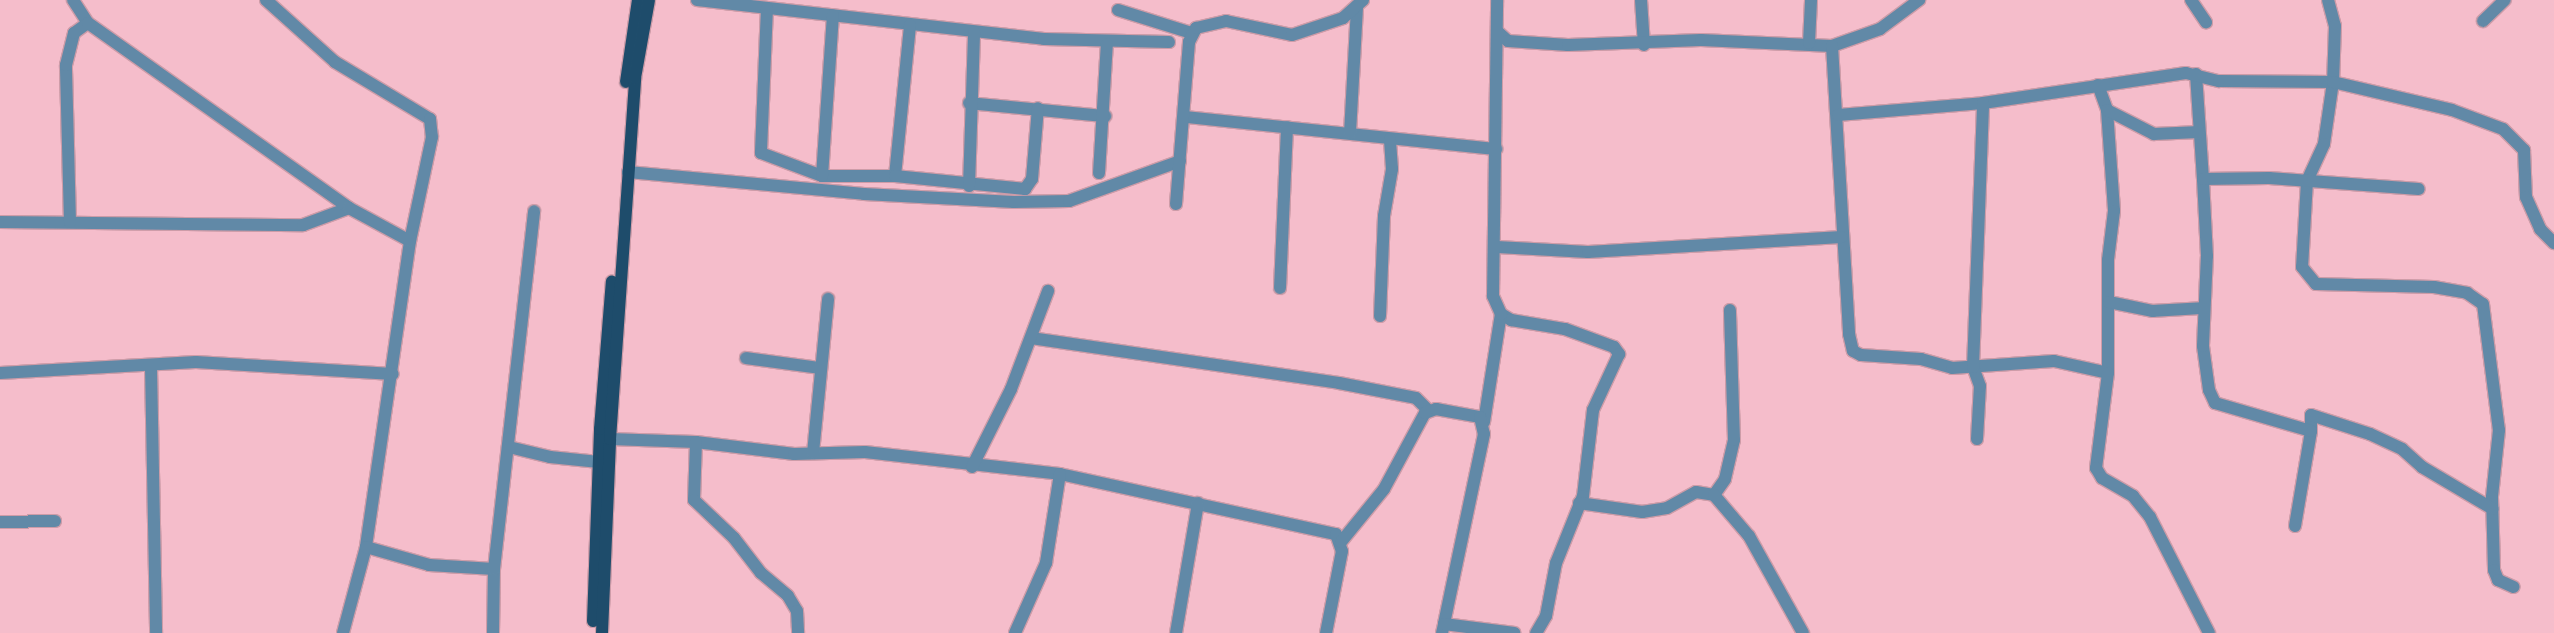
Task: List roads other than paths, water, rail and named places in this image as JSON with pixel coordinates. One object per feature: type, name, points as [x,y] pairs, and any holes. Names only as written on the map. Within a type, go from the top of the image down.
[{"type":"main road","points":[[593,633],[599,462],[627,78],[638,0]]},
{"type":"main road","points":[[602,633],[610,440],[628,172],[635,78],[649,0]]},
{"type":"street","points":[[73,0],[88,23],[349,208],[410,241]]},
{"type":"street","points":[[266,0],[335,62],[430,119],[432,137],[410,241],[394,374],[366,547],[343,633]]},
{"type":"street","points":[[697,0],[974,32],[1107,44],[1169,42]]},
{"type":"street","points":[[1498,0],[1497,247],[1493,296],[1501,314],[1484,422],[1443,628],[1514,633]]},
{"type":"street","points":[[1641,0],[1644,44]]},
{"type":"street","points":[[1809,43],[1811,0]]},
{"type":"street","points":[[1498,32],[1508,41],[1644,44],[1701,40],[1809,43],[1832,46],[1875,32],[1918,0]]},
{"type":"street","points":[[2191,0],[2206,22]]},
{"type":"street","points":[[2328,0],[2335,26],[2333,82],[2324,144],[2306,181],[2302,266],[2316,284],[2434,287],[2467,293],[2483,304],[2499,430],[2493,509],[2494,570],[2498,580],[2514,587]]},
{"type":"street","points":[[2484,21],[2505,0]]},
{"type":"street","points":[[1176,204],[1186,117],[1192,33],[1202,24],[1226,21],[1292,35],[1344,18],[1360,3]]},
{"type":"street","points":[[1350,134],[1360,3]]},
{"type":"street","points":[[767,8],[761,153],[822,176],[895,176],[969,186],[1025,189],[1030,185],[1038,108]]},
{"type":"street","points":[[1118,10],[1192,33]]},
{"type":"street","points":[[822,176],[833,15]]},
{"type":"street","points":[[70,222],[66,65],[74,33],[88,23]]},
{"type":"street","points":[[895,176],[910,24]]},
{"type":"street","points":[[969,186],[970,103],[974,32]]},
{"type":"street","points":[[1099,173],[1105,116],[1107,44]]},
{"type":"street","points":[[1832,46],[1838,115],[1842,237],[1849,343],[1853,351],[1861,355],[1921,359],[1952,368],[2054,361],[2108,373]]},
{"type":"street","points":[[1838,115],[1983,103],[2098,85],[2196,74],[2219,80],[2333,82],[2452,110],[2503,129],[2524,150],[2526,197],[2540,230],[2554,243]]},
{"type":"street","points":[[2196,74],[2203,179],[2203,364],[2215,403],[2311,431]]},
{"type":"street","points":[[2098,85],[2107,110],[2114,211],[2108,260],[2110,302],[2108,373],[2096,468],[2102,478],[2133,496],[2150,517],[2210,633]]},
{"type":"street","points":[[970,103],[1038,108],[1105,116]]},
{"type":"street","points":[[1976,439],[1980,386],[1973,367],[1983,103]]},
{"type":"street","points":[[2107,110],[2154,134],[2199,132]]},
{"type":"street","points":[[1186,117],[1496,149]]},
{"type":"street","points":[[1280,288],[1287,127]]},
{"type":"street","points":[[1380,316],[1384,216],[1392,176],[1390,139]]},
{"type":"street","points":[[628,172],[864,194],[1014,202],[1069,200],[1180,161]]},
{"type":"street","points":[[2203,179],[2306,181],[2419,189]]},
{"type":"street","points":[[0,222],[303,225],[349,208]]},
{"type":"street","points":[[493,633],[494,569],[534,211]]},
{"type":"street","points":[[1497,247],[1588,252],[1842,237]]},
{"type":"street","points":[[972,467],[1031,338],[1048,291]]},
{"type":"street","points":[[813,454],[828,299]]},
{"type":"street","points":[[2110,302],[2153,311],[2204,308]]},
{"type":"street","points":[[1714,495],[1725,479],[1734,440],[1730,310]]},
{"type":"street","points":[[1501,314],[1511,320],[1565,328],[1614,347],[1619,354],[1593,410],[1579,503],[1556,563],[1546,616],[1536,633]]},
{"type":"street","points":[[1031,338],[1338,382],[1416,398],[1429,411],[1475,414],[1484,422]]},
{"type":"street","points":[[746,358],[820,368]]},
{"type":"street","points":[[0,373],[151,367],[196,362],[394,374]]},
{"type":"street","points":[[151,367],[156,633]]},
{"type":"street","points":[[1341,542],[1384,489],[1420,419],[1429,411]]},
{"type":"street","points":[[2295,526],[2311,431],[2310,415],[2370,434],[2402,449],[2422,467],[2493,509]]},
{"type":"street","points":[[610,440],[696,442],[813,454],[864,452],[972,467],[1060,474],[1336,534],[1341,542],[1340,572],[1326,633]]},
{"type":"street","points":[[696,442],[694,500],[734,538],[760,573],[788,596],[797,612],[798,633]]},
{"type":"street","points":[[509,447],[599,462]]},
{"type":"street","points":[[1015,633],[1046,563],[1060,474]]},
{"type":"street","points":[[1579,503],[1642,512],[1667,508],[1696,492],[1714,495],[1749,536],[1803,633]]},
{"type":"street","points":[[1176,633],[1198,503]]},
{"type":"street","points":[[0,522],[55,521]]},
{"type":"street","points":[[366,547],[429,565],[494,569]]}]
